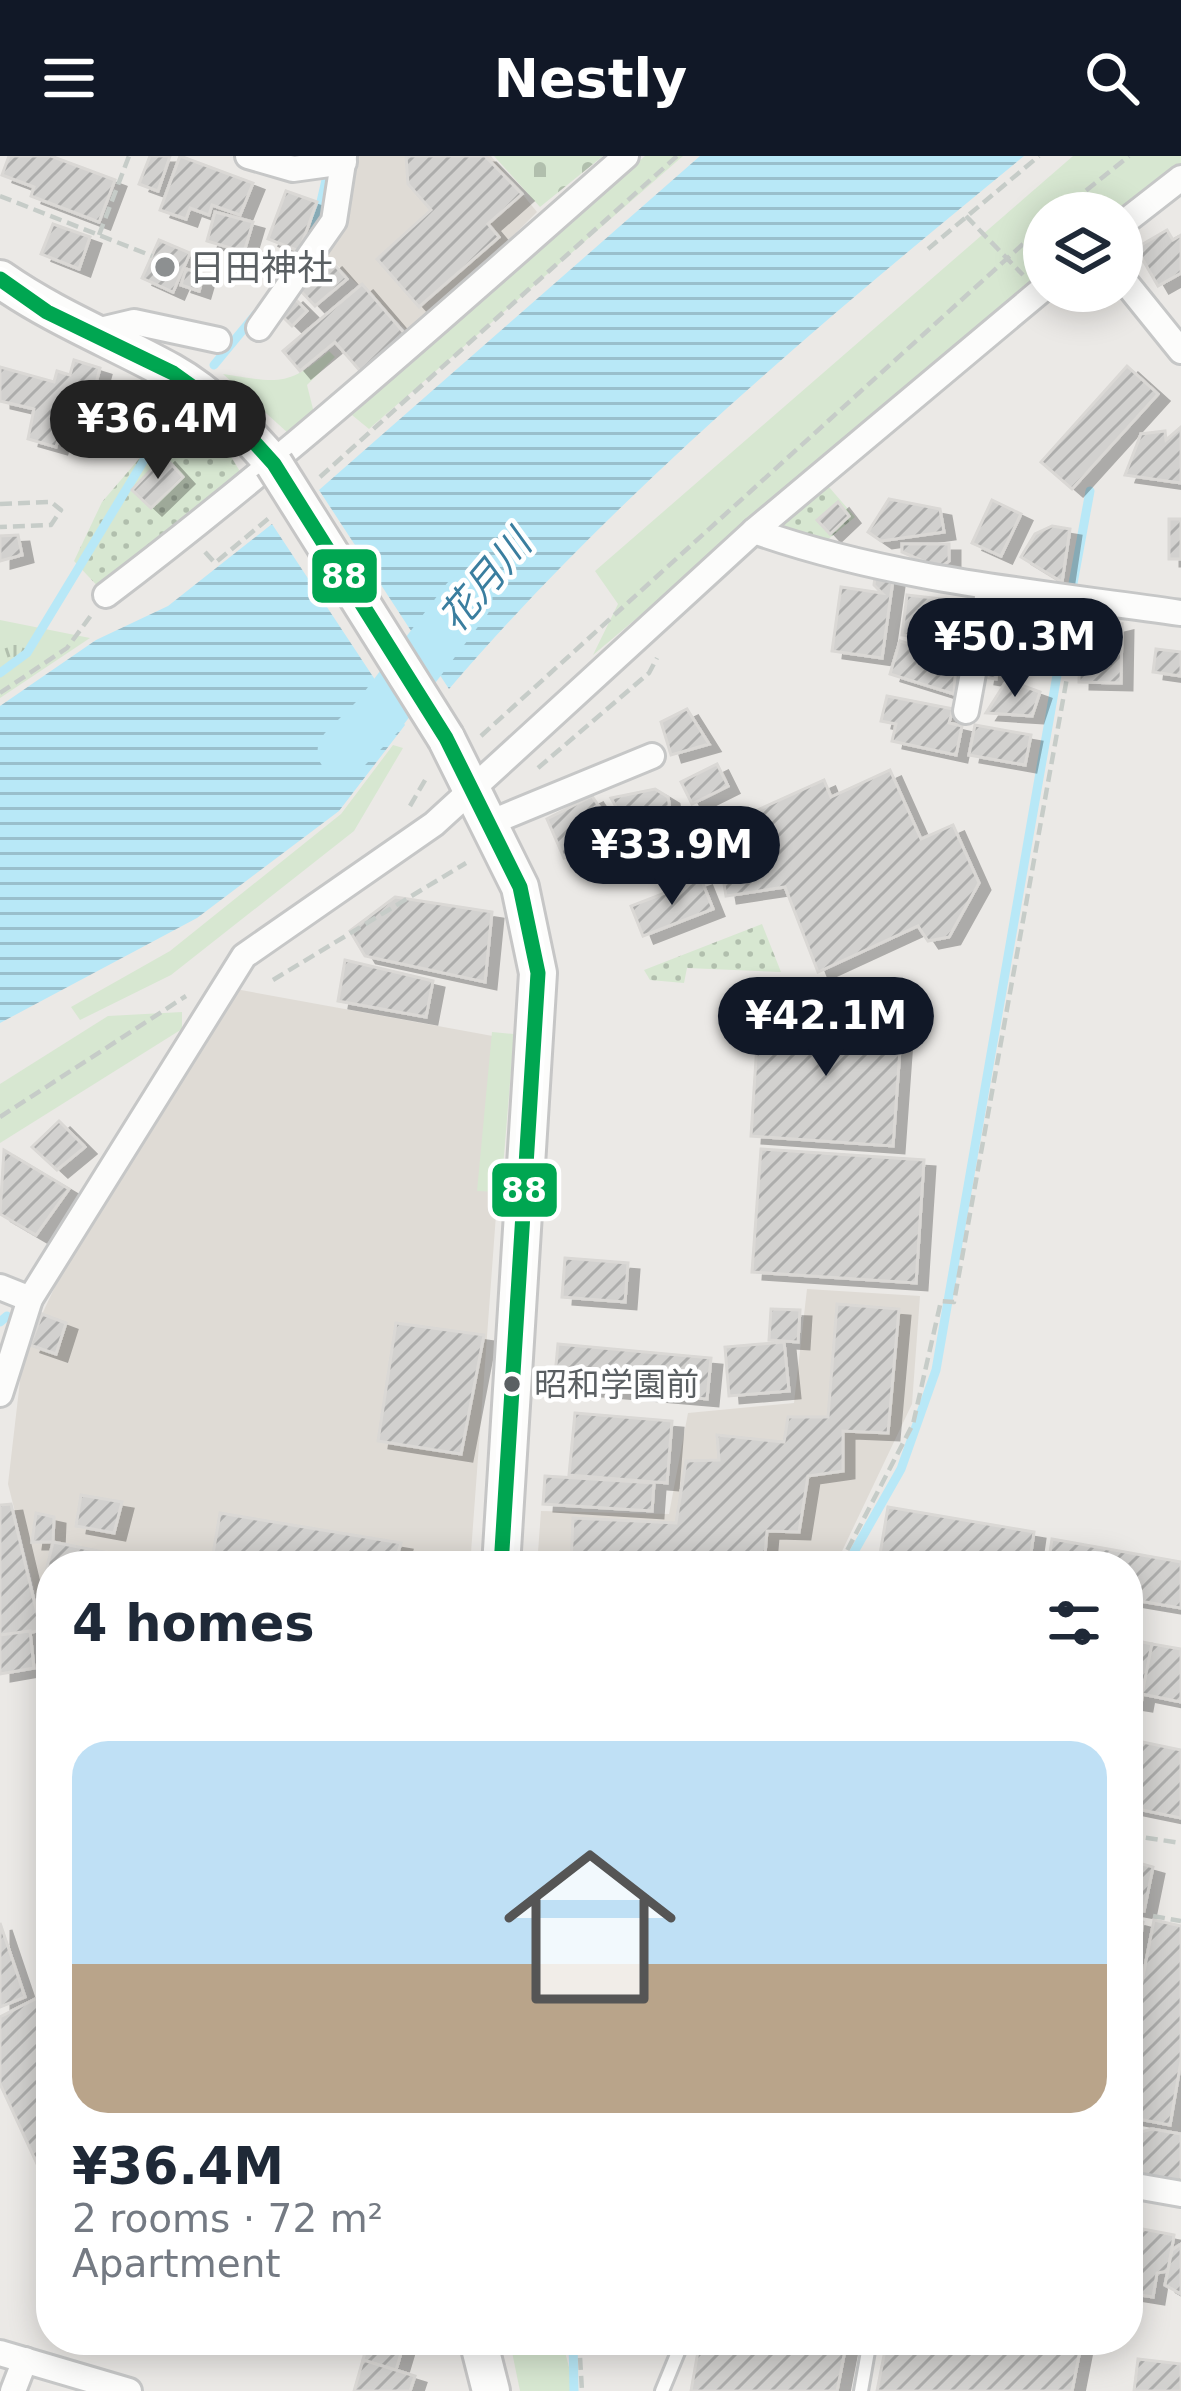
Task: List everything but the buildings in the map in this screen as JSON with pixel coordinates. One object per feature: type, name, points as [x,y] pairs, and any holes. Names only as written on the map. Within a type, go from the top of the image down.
[{"type":"street","points":[[248,156],[293,169],[344,159],[334,221],[259,328]]},
{"type":"street","points":[[106,596],[274,464],[289,444],[351,397],[626,156]]},
{"type":"street","points":[[1143,208],[1181,178]]},
{"type":"street","points":[[0,279],[89,333],[173,373],[226,411],[274,464],[464,737],[470,790],[520,887],[538,973],[502,1551]]},
{"type":"street","points":[[1143,304],[1181,351]]},
{"type":"street","points":[[0,1394],[29,1299],[244,956],[430,827],[754,531],[1023,306]]},
{"type":"street","points":[[89,333],[134,322],[218,340]]},
{"type":"street","points":[[754,531],[838,561],[1181,613]]},
{"type":"street","points":[[967,711],[989,587]]},
{"type":"street","points":[[487,824],[652,756]]},
{"type":"street","points":[[0,1287],[29,1299]]},
{"type":"street","points":[[1143,2187],[1181,2194]]},
{"type":"street","points":[[0,2353],[129,2391]]},
{"type":"street","points":[[482,2355],[491,2391]]},
{"type":"street","points":[[13,2391],[25,2360]]},
{"type":"lane","points":[[662,2391],[677,2355]]},
{"type":"lane","points":[[861,2391],[867,2355]]},
{"type":"path","points":[[99,235],[129,156]]},
{"type":"path","points":[[329,470],[677,156]]},
{"type":"path","points":[[928,249],[1039,156]]},
{"type":"path","points":[[1084,192],[1129,156]]},
{"type":"path","points":[[0,196],[152,256]]},
{"type":"path","points":[[966,216],[1023,273]]},
{"type":"path","points":[[464,737],[1023,244]]},
{"type":"path","points":[[0,504],[51,502],[61,510],[51,525],[0,527]]},
{"type":"path","points":[[0,693],[67,649],[106,596]]},
{"type":"path","points":[[847,1551],[913,1424],[941,1301],[954,1302],[1082,598]]},
{"type":"path","points":[[273,980],[466,863]]},
{"type":"path","points":[[0,1117],[178,1003]]},
{"type":"path","points":[[1143,1837],[1181,1844]]},
{"type":"path","points":[[1153,1916],[1181,1922]]},
{"type":"path","points":[[580,2355],[583,2391]]},
{"type":"shaded area","points":[[349,156],[491,156],[537,212],[413,336],[324,253]]},
{"type":"shaded area","points":[[219,986],[509,1039],[471,1551],[36,1551],[36,1596],[8,1484],[23,1355],[94,1203]]},
{"type":"shaded area","points":[[807,1289],[920,1296],[912,1404],[842,1551],[538,1551],[541,1511],[669,1514],[688,1413],[794,1403]]},
{"type":"green space","points":[[494,156],[603,156],[540,207]]},
{"type":"green space","points":[[645,156],[683,156],[369,429],[352,415]]},
{"type":"green space","points":[[1073,156],[1181,156],[1181,169],[1143,197],[1143,192],[1032,192]]},
{"type":"green space","points":[[1023,199],[1023,294],[593,655],[618,604],[595,571]]},
{"type":"green space","points":[[329,351],[335,357],[307,385],[314,413],[288,433],[223,374],[291,377]]},
{"type":"green space","points":[[180,411],[222,442],[244,478],[102,591],[74,561],[102,502]]},
{"type":"green space","points":[[822,479],[855,517],[826,541],[759,530]]},
{"type":"green space","points":[[0,620],[90,638],[0,698]]},
{"type":"green space","points":[[393,745],[403,748],[354,831],[171,975],[80,1020],[71,1007],[170,951],[341,814]]},
{"type":"green space","points":[[762,924],[781,972],[687,968],[684,983],[650,980],[644,970]]},
{"type":"green space","points":[[182,1012],[182,1029],[0,1143],[0,1084],[108,1016]]},
{"type":"green space","points":[[492,1032],[514,1034],[501,1192],[477,1191]]},
{"type":"green space","points":[[513,2355],[566,2355],[575,2391],[520,2391]]},
{"type":"water","points":[[700,156],[1024,156],[874,280],[652,477],[449,689],[319,490]]},
{"type":"water","points":[[272,524],[405,725],[339,811],[197,918],[0,1023],[0,706],[96,640],[168,606]]},
{"type":"waterway","points":[[314,232],[329,167]]},
{"type":"waterway","points":[[214,365],[256,314]]},
{"type":"waterway","points":[[0,673],[27,653],[172,414]]},
{"type":"waterway","points":[[1072,589],[1090,491]]},
{"type":"waterway","name":"花月川","points":[[343,751],[378,716],[467,599]]},
{"type":"waterway","points":[[855,1551],[901,1469],[936,1370],[1069,606]]},
{"type":"waterway","points":[[0,1322],[7,1316]]},
{"type":"waterway","points":[[573,2355],[574,2391]]},
{"type":"transit line","name":"88","points":[[0,279],[47,312],[173,373],[226,411],[274,464],[446,738],[520,887],[538,973],[502,1551]]},
{"type":"place","name":"日田神社","points":[[165,267]]},
{"type":"place","name":"昭和学園前","points":[[512,1384]]}]
